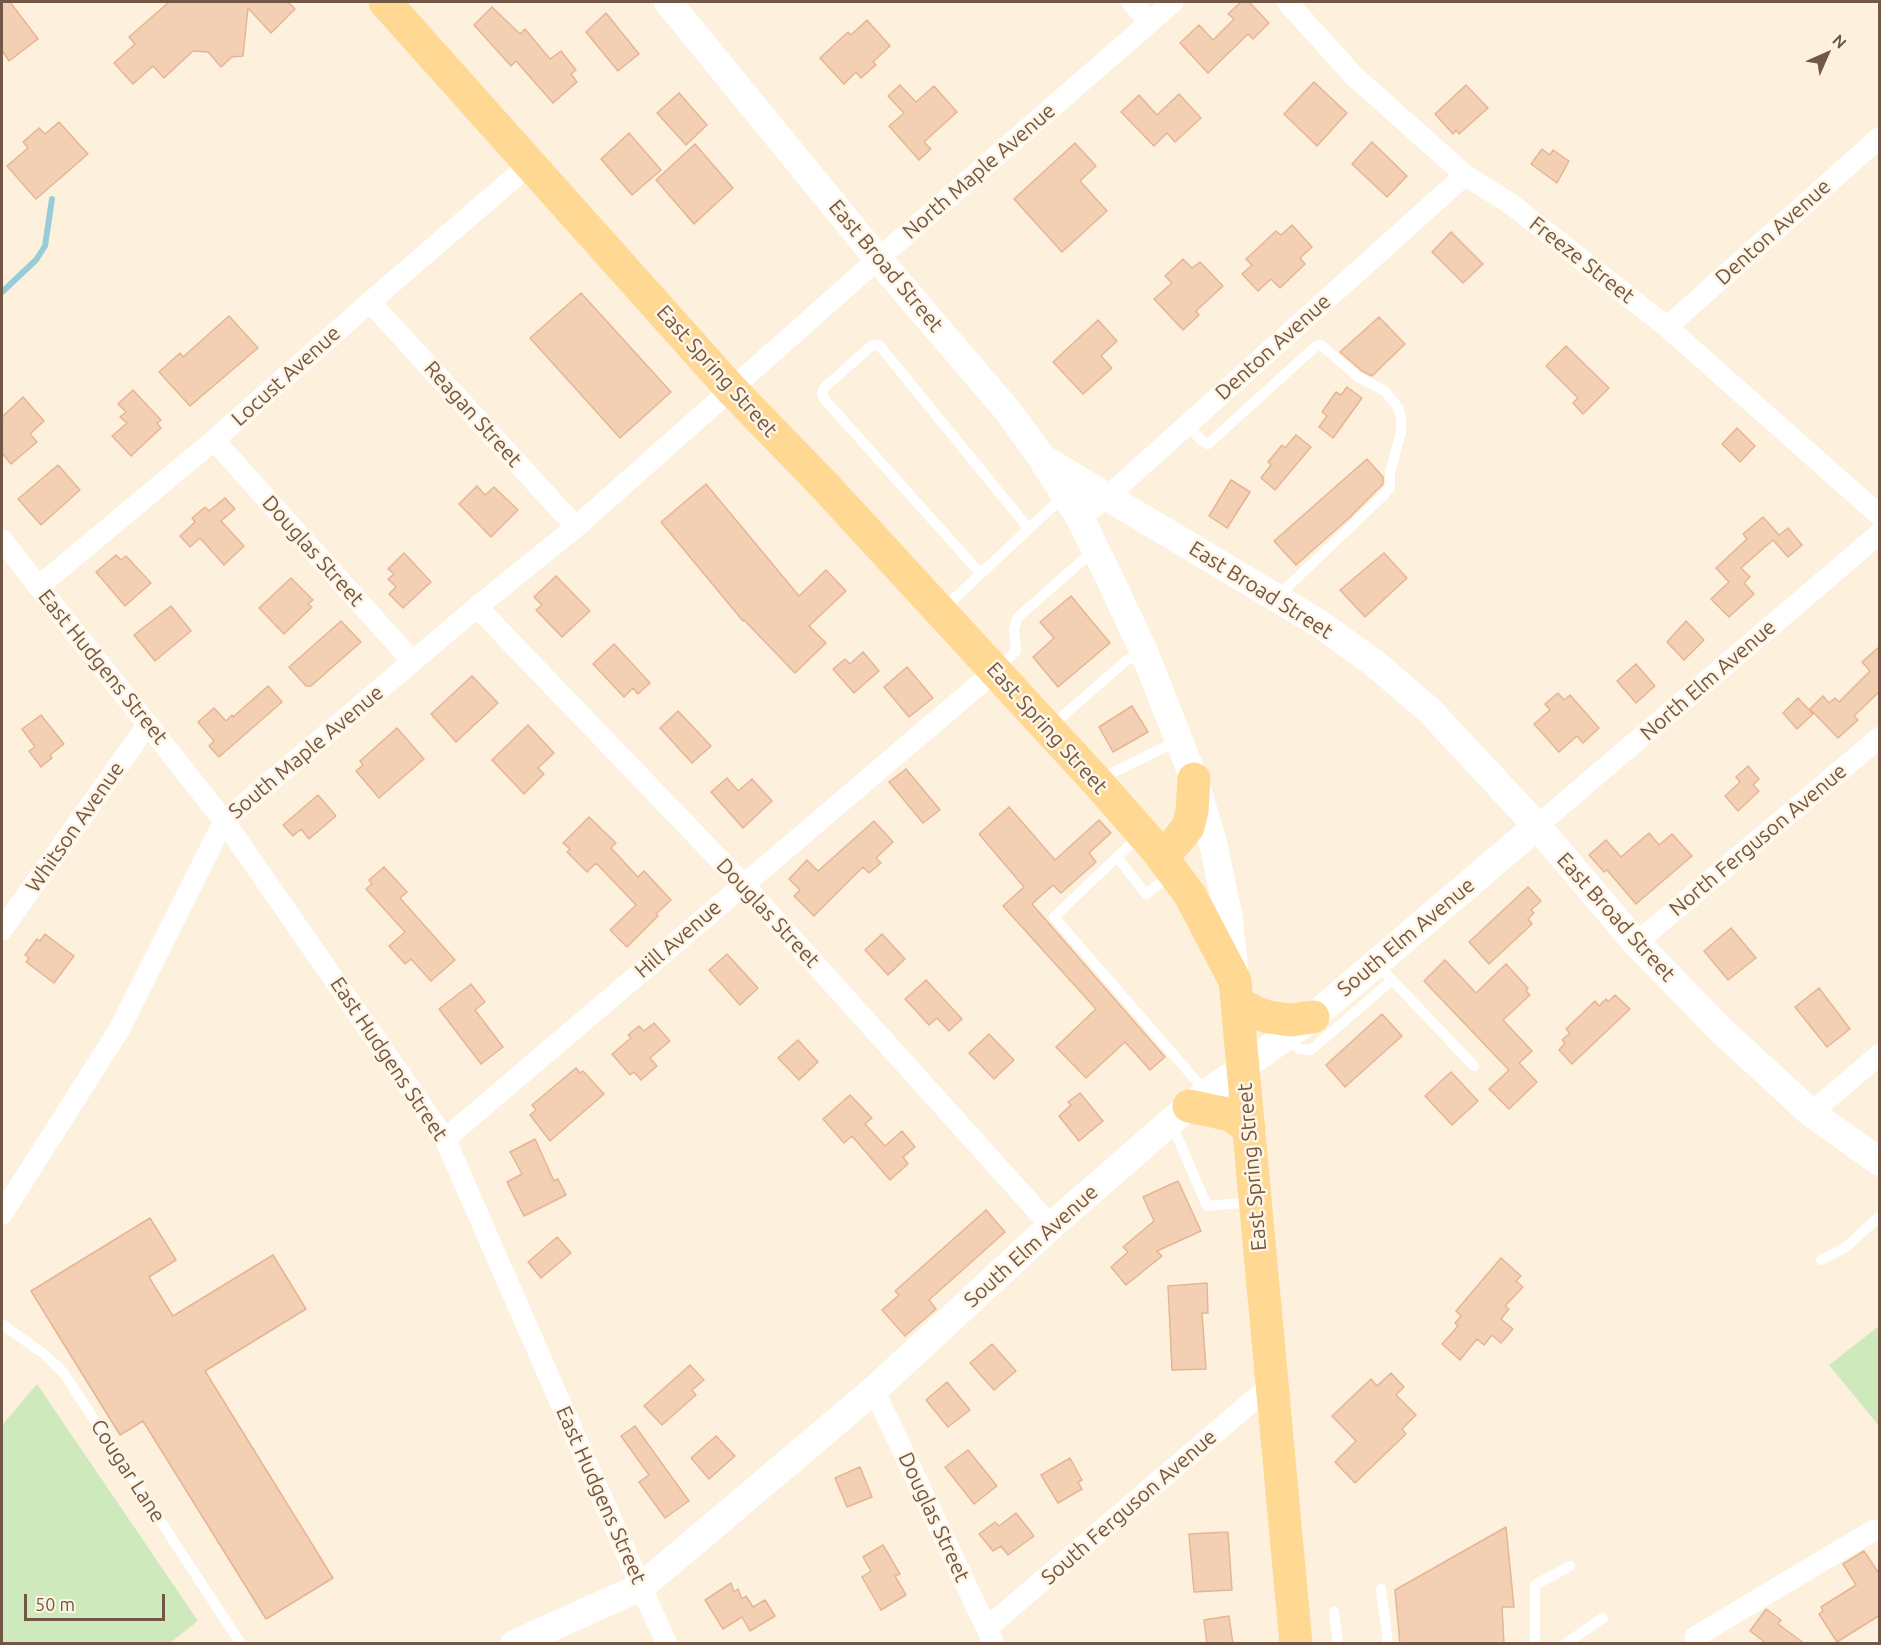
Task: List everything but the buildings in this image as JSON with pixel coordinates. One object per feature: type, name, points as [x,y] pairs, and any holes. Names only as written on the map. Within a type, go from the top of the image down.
[{"type":"main road","name":"East Spring Street","points":[[385,2],[731,388],[825,486],[1099,784],[1159,854],[1190,895],[1237,992],[1296,1644]]},
{"type":"main road","points":[[1159,854],[1176,842],[1188,826],[1192,811],[1194,779]]},
{"type":"main road","points":[[1237,992],[1254,1012],[1268,1017],[1291,1020],[1313,1017]]},
{"type":"main road","points":[[1189,1107],[1231,1115],[1249,1128]]},
{"type":"street","name":"East Broad Street","points":[[668,2],[878,259],[1008,411],[1042,458],[1317,622],[1374,663],[1429,710],[1537,826],[1636,943],[1722,1031],[1811,1113],[1880,1162]]},
{"type":"street","points":[[1132,2],[1149,23]]},
{"type":"street","name":"North Maple Avenue","points":[[731,388],[1173,2]]},
{"type":"street","name":"Freeze Street","points":[[1287,2],[1355,77],[1466,175],[1512,204],[1666,327],[1880,516]]},
{"type":"street","name":"Denton Avenue","points":[[1666,327],[1880,137]]},
{"type":"street","name":"Locust Avenue","points":[[39,586],[214,440],[531,163]]},
{"type":"street","name":"Denton Avenue","points":[[1072,507],[1107,497],[1466,175]]},
{"type":"street","name":"Reagan Street","points":[[370,302],[576,527]]},
{"type":"street","name":"South Maple Avenue","points":[[2,1214],[119,1030],[224,821],[477,607],[576,527],[731,388]]},
{"type":"street","name":"Douglas Street","points":[[214,440],[412,662]]},
{"type":"street","points":[[1042,458],[1096,552],[1145,654],[1194,779],[1213,843],[1228,914],[1237,992]]},
{"type":"street","name":"North Elm Avenue","points":[[1537,826],[1880,533]]},
{"type":"street","name":"East Hudgens Street","points":[[2,540],[224,821],[445,1139],[667,1644]]},
{"type":"street","name":"Douglas Street","points":[[477,607],[743,884],[1051,1226]]},
{"type":"street","name":"Hill Avenue","points":[[445,1139],[995,671]]},
{"type":"street","name":"Whitson Avenue","points":[[2,930],[148,724]]},
{"type":"street","name":"North Ferguson Avenue","points":[[1636,943],[1880,737]]},
{"type":"street","name":"South Elm Avenue","points":[[514,1644],[641,1587],[873,1390],[1051,1226],[1189,1107],[1284,1037],[1384,971],[1537,826]]},
{"type":"street","points":[[1811,1113],[1880,1054]]},
{"type":"street","name":"South Ferguson Avenue","points":[[990,1636],[1271,1386]]},
{"type":"street","name":"Douglas Street","points":[[873,1390],[990,1636]]},
{"type":"street","points":[[1695,1641],[1874,1530]]},
{"type":"lane","points":[[981,574],[825,400],[822,394],[824,388],[871,346],[879,345],[1029,529]]},
{"type":"lane","points":[[1187,425],[1203,442],[1208,444],[1316,346],[1321,345],[1358,377],[1385,391],[1399,410],[1401,432],[1390,473],[1390,487],[1276,597]]},
{"type":"lane","points":[[940,612],[1029,529],[1072,507]]},
{"type":"lane","points":[[995,671],[1016,651],[1014,630],[1017,618],[1084,559],[1096,552]]},
{"type":"lane","points":[[1048,729],[1127,660],[1145,654]]},
{"type":"lane","points":[[1099,784],[1108,775],[1179,740]]},
{"type":"lane","points":[[1118,857],[1146,894],[1159,854],[1118,857],[1054,917],[1189,1107],[1207,1206],[1256,1202]]},
{"type":"lane","points":[[1284,1037],[1299,1049],[1311,1050],[1384,971],[1474,1066]]},
{"type":"lane","points":[[1821,1260],[1846,1247],[1880,1216]]},
{"type":"lane","name":"Cougar Lane","points":[[2,1324],[45,1354],[63,1372],[239,1639]]},
{"type":"lane","points":[[1535,1644],[1535,1585],[1570,1566]]},
{"type":"lane","points":[[1381,1589],[1388,1644]]},
{"type":"lane","points":[[1334,1612],[1338,1644]]},
{"type":"lane","points":[[1565,1644],[1603,1618]]},
{"type":"green space","points":[[1879,1326],[1879,1426],[1829,1365]]},
{"type":"green space","points":[[37,1384],[198,1621],[170,1643],[2,1643],[2,1425]]},
{"type":"waterway","points":[[2,292],[36,260],[45,246],[52,199]]}]
